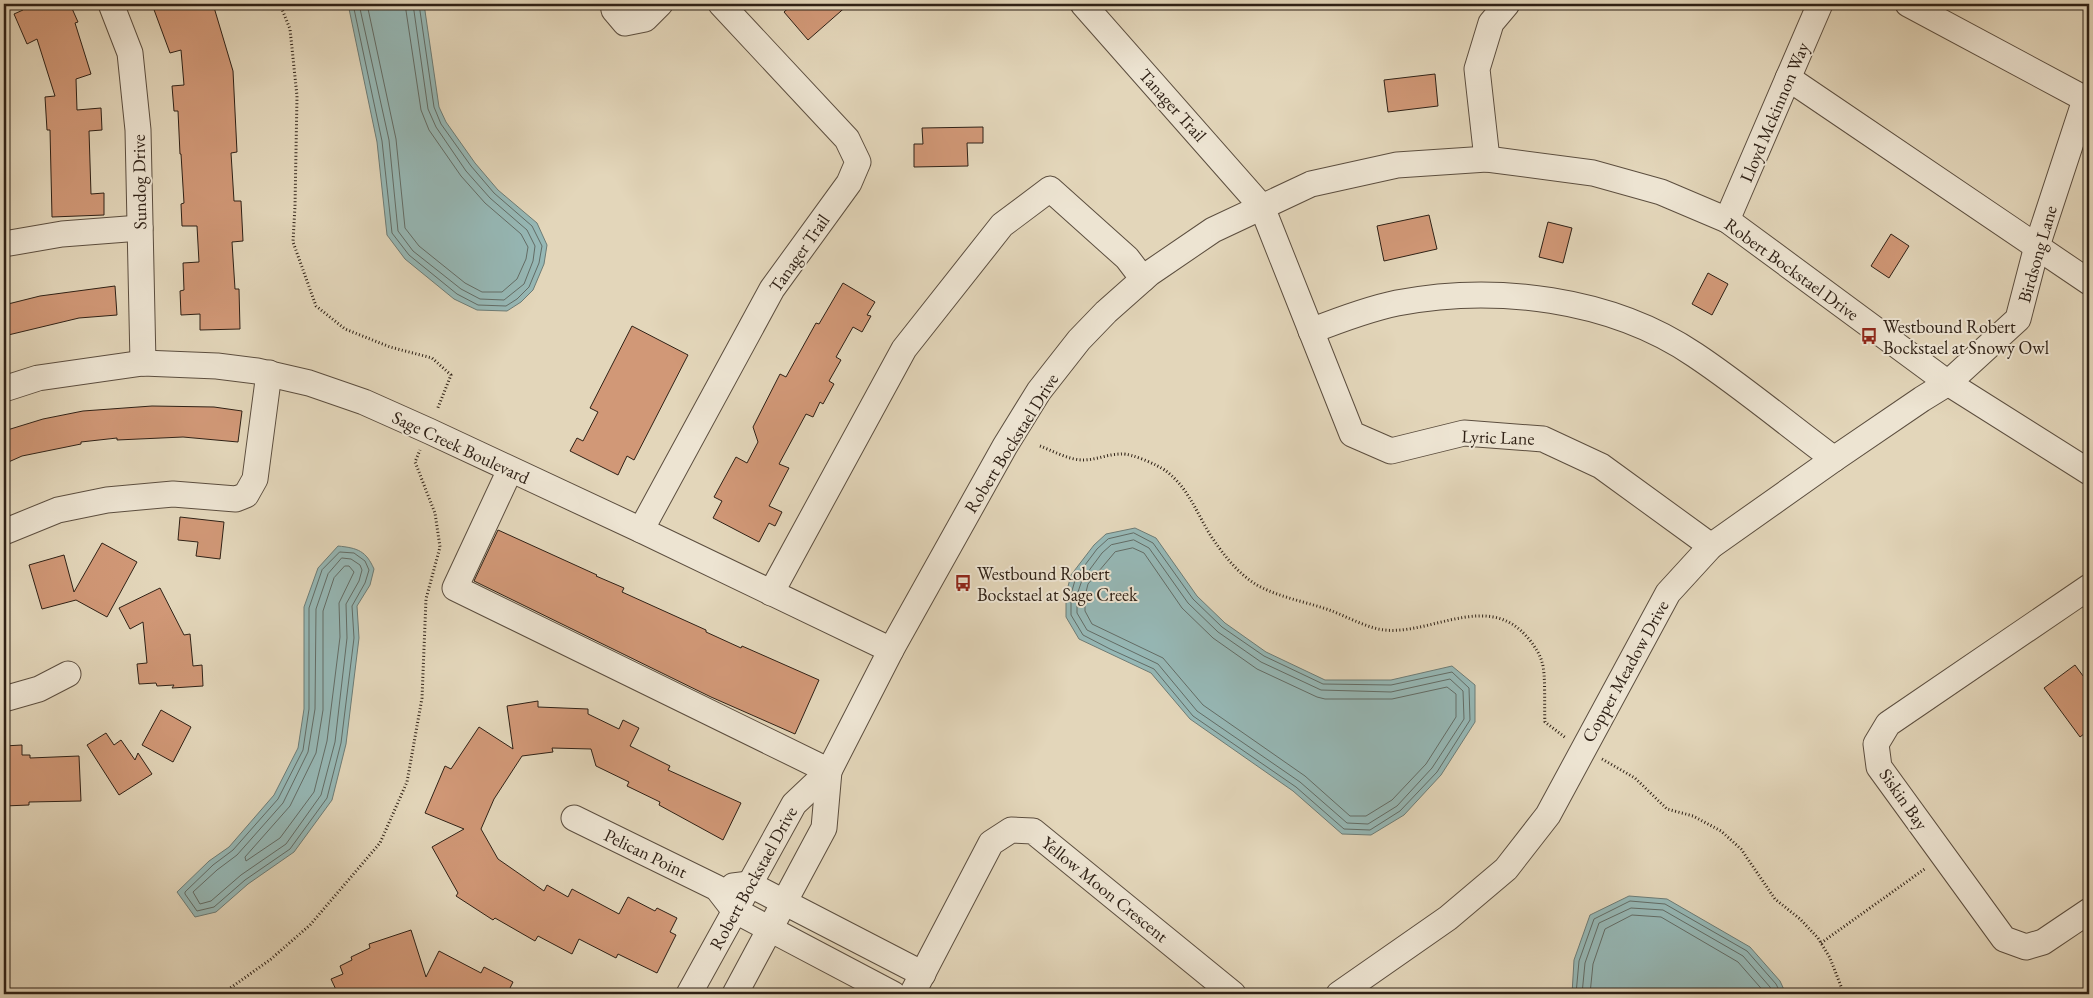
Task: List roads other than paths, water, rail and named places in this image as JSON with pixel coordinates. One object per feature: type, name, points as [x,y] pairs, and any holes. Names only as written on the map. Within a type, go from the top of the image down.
[{"type":"street","name":"Sundog Drive","points":[[111,4],[130,53],[134,79],[138,130],[143,364]]},
{"type":"street","points":[[614,4],[614,10],[625,23],[645,19],[660,4]]},
{"type":"street","name":"Tanager Trail","points":[[641,530],[772,289],[849,183],[858,162],[847,139],[721,4]]},
{"type":"street","name":"Tanager Trail","points":[[1083,4],[1262,207]]},
{"type":"street","points":[[1486,159],[1477,70],[1491,23],[1506,4]]},
{"type":"street","name":"Lloyd Mckinnon Way","points":[[1727,220],[1820,4]]},
{"type":"street","points":[[1908,4],[2087,101]]},
{"type":"street","points":[[1788,78],[2089,282]]},
{"type":"street","name":"Birdsong Lane","points":[[1948,383],[2018,319],[2038,246],[2087,101]]},
{"type":"street","name":"Robert Bockstael Drive","points":[[689,994],[794,804],[828,771],[891,650],[1005,446],[1040,391],[1079,340],[1106,312],[1143,279],[1213,230],[1311,184],[1397,165],[1486,159],[1592,173],[1660,192],[1727,220],[1948,383],[2089,472]]},
{"type":"street","points":[[771,593],[904,349],[1002,225],[1050,189],[1127,258],[1143,279]]},
{"type":"street","name":"Lyric Lane","points":[[1262,207],[1352,434],[1391,451],[1464,433],[1544,439],[1602,466],[1711,546]]},
{"type":"street","points":[[4,244],[62,234],[140,228]]},
{"type":"street","points":[[1311,331],[1343,318],[1396,303],[1451,296],[1502,294],[1547,300],[1602,311],[1648,329],[1694,354],[1834,459]]},
{"type":"street","name":"Sage Creek Boulevard","points":[[4,389],[38,378],[143,364],[217,366],[269,372],[309,383],[364,402],[429,431],[891,650]]},
{"type":"street","points":[[4,532],[58,510],[108,500],[173,494],[236,499],[246,495],[255,479],[269,372]]},
{"type":"street","name":"Copper Meadow Drive","points":[[1339,994],[1448,918],[1506,869],[1548,815],[1668,593],[1711,546],[1922,398],[1948,383]]},
{"type":"street","points":[[510,470],[455,588],[828,771]]},
{"type":"street","name":"Siskin Bay","points":[[2089,587],[1888,724],[1876,744],[1879,767],[2004,939],[2026,947],[2043,942],[2089,910]]},
{"type":"street","points":[[4,699],[38,689],[68,674]]},
{"type":"street","name":"Robert Bockstael Drive","points":[[735,994],[824,828],[828,771]]},
{"type":"street","name":"Pelican Point","points":[[574,818],[718,888],[734,910]]},
{"type":"street","name":"Yellow Moon Crescent","points":[[749,884],[784,902],[918,984],[990,842],[1011,830],[1032,831],[1233,994]]},
{"type":"street","points":[[718,888],[749,884]]},
{"type":"street","points":[[734,910],[893,994]]},
{"type":"water","points":[[348,4],[424,4],[439,107],[446,122],[475,163],[498,190],[537,223],[547,245],[544,264],[533,290],[521,302],[507,311],[477,310],[454,299],[405,259],[387,235],[377,142]]},
{"type":"water","points":[[1135,528],[1156,538],[1197,596],[1225,623],[1266,652],[1325,680],[1391,680],[1452,666],[1475,685],[1475,722],[1441,775],[1404,815],[1371,835],[1342,834],[1293,791],[1190,719],[1151,673],[1079,639],[1066,617],[1066,594],[1071,575],[1094,545],[1106,534]]},
{"type":"water","points":[[338,546],[360,551],[368,558],[374,569],[370,585],[357,606],[359,638],[346,744],[332,800],[294,852],[248,884],[216,912],[195,917],[177,892],[209,861],[229,847],[274,795],[298,748],[304,709],[304,607],[318,568]]},
{"type":"water","points":[[1629,896],[1667,899],[1750,947],[1780,981],[1786,994],[1572,994],[1574,960],[1590,915]]},
{"type":"place","name":"Westbound Robert Bockstael at Snowy Owl","points":[[1869,336]]},
{"type":"place","name":"Westbound Robert Bockstael at Sage Creek","points":[[963,583]]}]
